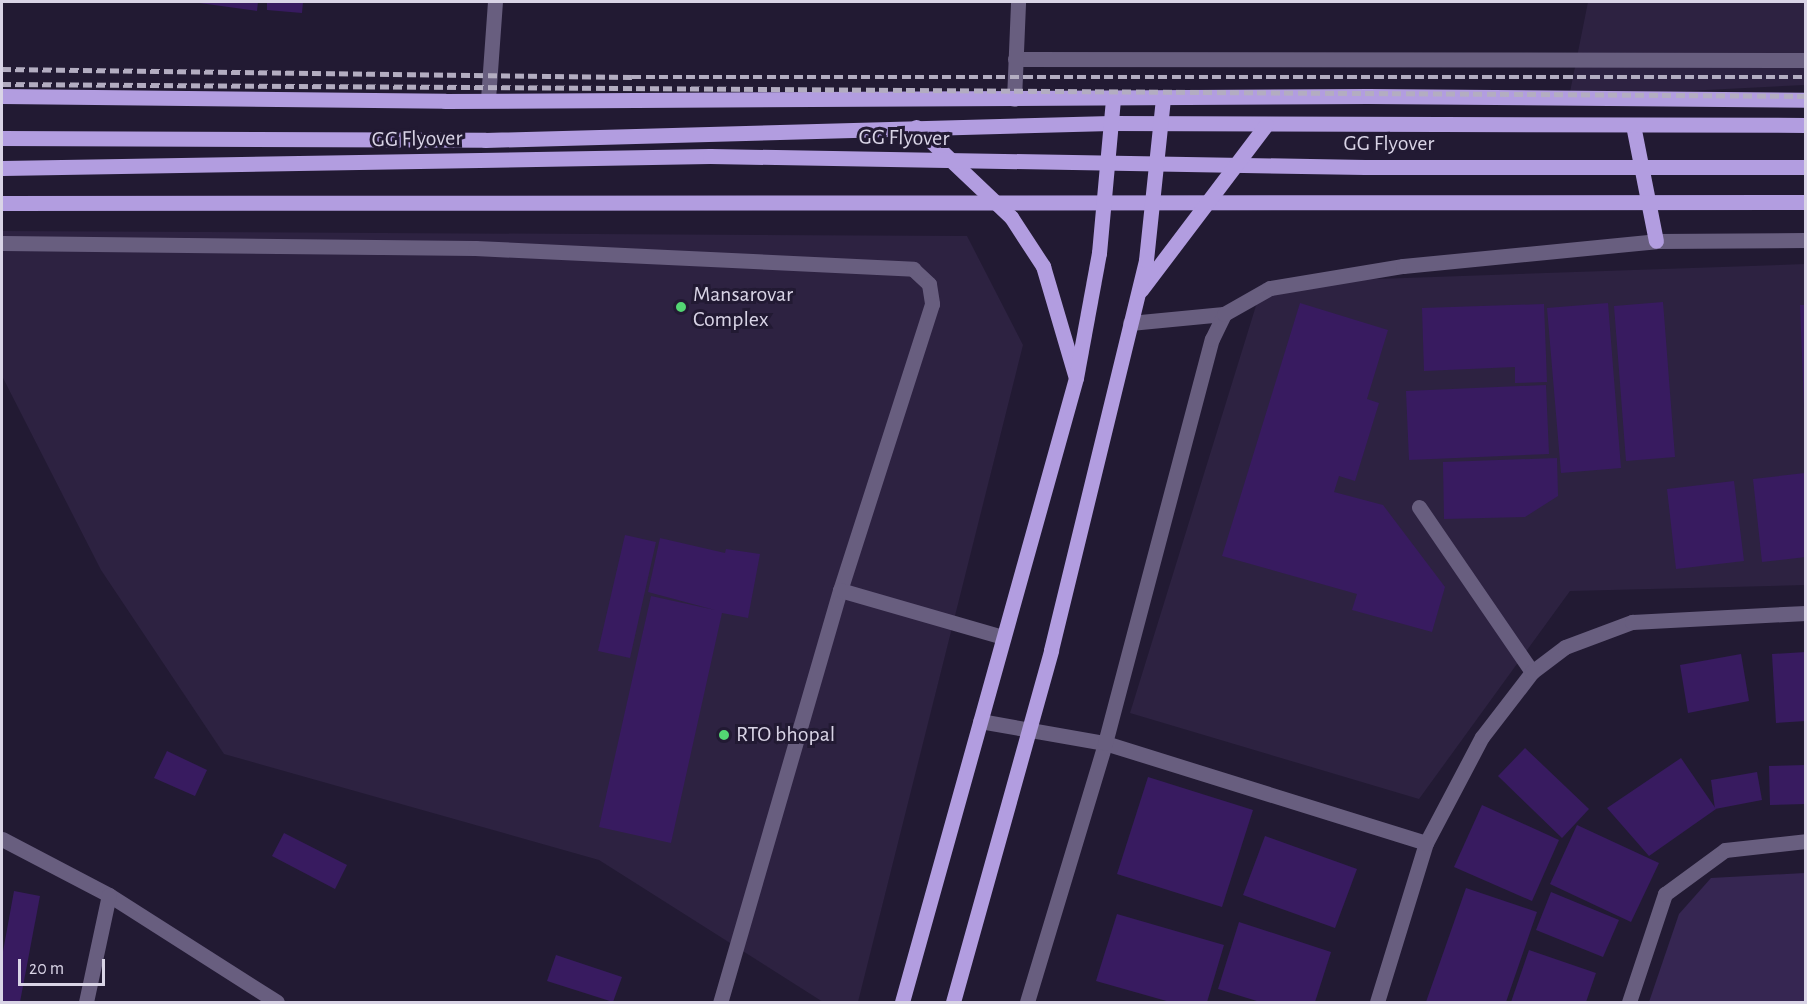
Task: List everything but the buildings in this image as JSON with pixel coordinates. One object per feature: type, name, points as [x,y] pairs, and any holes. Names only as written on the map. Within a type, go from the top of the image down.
[{"type":"main road","points":[[2,96],[488,99],[1806,100]]},
{"type":"main road","points":[[902,1002],[1076,378],[1099,253],[1113,98]]},
{"type":"main road","points":[[953,1002],[1028,730],[1137,297],[1155,204],[1163,98]]},
{"type":"main road","points":[[2,138],[485,140],[1111,123],[1161,125],[1806,125]]},
{"type":"main road","points":[[1137,297],[1266,125]]},
{"type":"main road","points":[[1633,125],[1656,241]]},
{"type":"main road","points":[[916,128],[1011,217],[1043,266],[1076,378]]},
{"type":"main road","name":"GG Flyover","points":[[2,168],[710,156],[1365,167],[1806,167]]},
{"type":"main road","points":[[2,203],[1806,202]]},
{"type":"street","points":[[488,99],[495,2]]},
{"type":"street","points":[[1014,99],[1018,2]]},
{"type":"street","points":[[1015,59],[1806,60]]},
{"type":"street","points":[[1130,323],[1224,314],[1270,288],[1403,266],[1656,241],[1806,240]]},
{"type":"street","points":[[2,243],[475,248],[913,269],[929,284],[932,304],[840,590],[720,1002]]},
{"type":"street","points":[[1028,1002],[1105,743],[1212,339],[1224,314]]},
{"type":"street","points":[[1419,507],[1532,672]]},
{"type":"street","points":[[840,590],[1004,637]]},
{"type":"street","points":[[1377,1002],[1426,843],[1482,737],[1532,672],[1565,647],[1632,622],[1806,612]]},
{"type":"street","points":[[980,721],[1105,743],[1426,843]]},
{"type":"street","points":[[2,839],[109,895],[277,1002]]},
{"type":"street","points":[[1629,1002],[1665,894],[1725,850],[1806,841]]},
{"type":"street","points":[[86,1002],[109,895]]},
{"type":"shaded area","points":[[1588,2],[1805,2],[1805,85],[1569,97]]},
{"type":"shaded area","points":[[2,231],[967,236],[1023,345],[858,1002],[823,1002],[599,860],[224,754],[101,570],[2,376]]},
{"type":"shaded area","points":[[1805,264],[1805,585],[1570,591],[1419,799],[1130,713],[1263,283]]},
{"type":"shaded area","points":[[1805,873],[1805,1002],[1649,1002],[1679,914],[1711,878]]},
{"type":"railway","points":[[2,69],[632,77],[1806,77]]},
{"type":"railway","points":[[2,84],[1806,96]]},
{"type":"place","name":"Mansarovar Complex","points":[[681,307]]},
{"type":"place","name":"RTO bhopal","points":[[724,735]]}]
